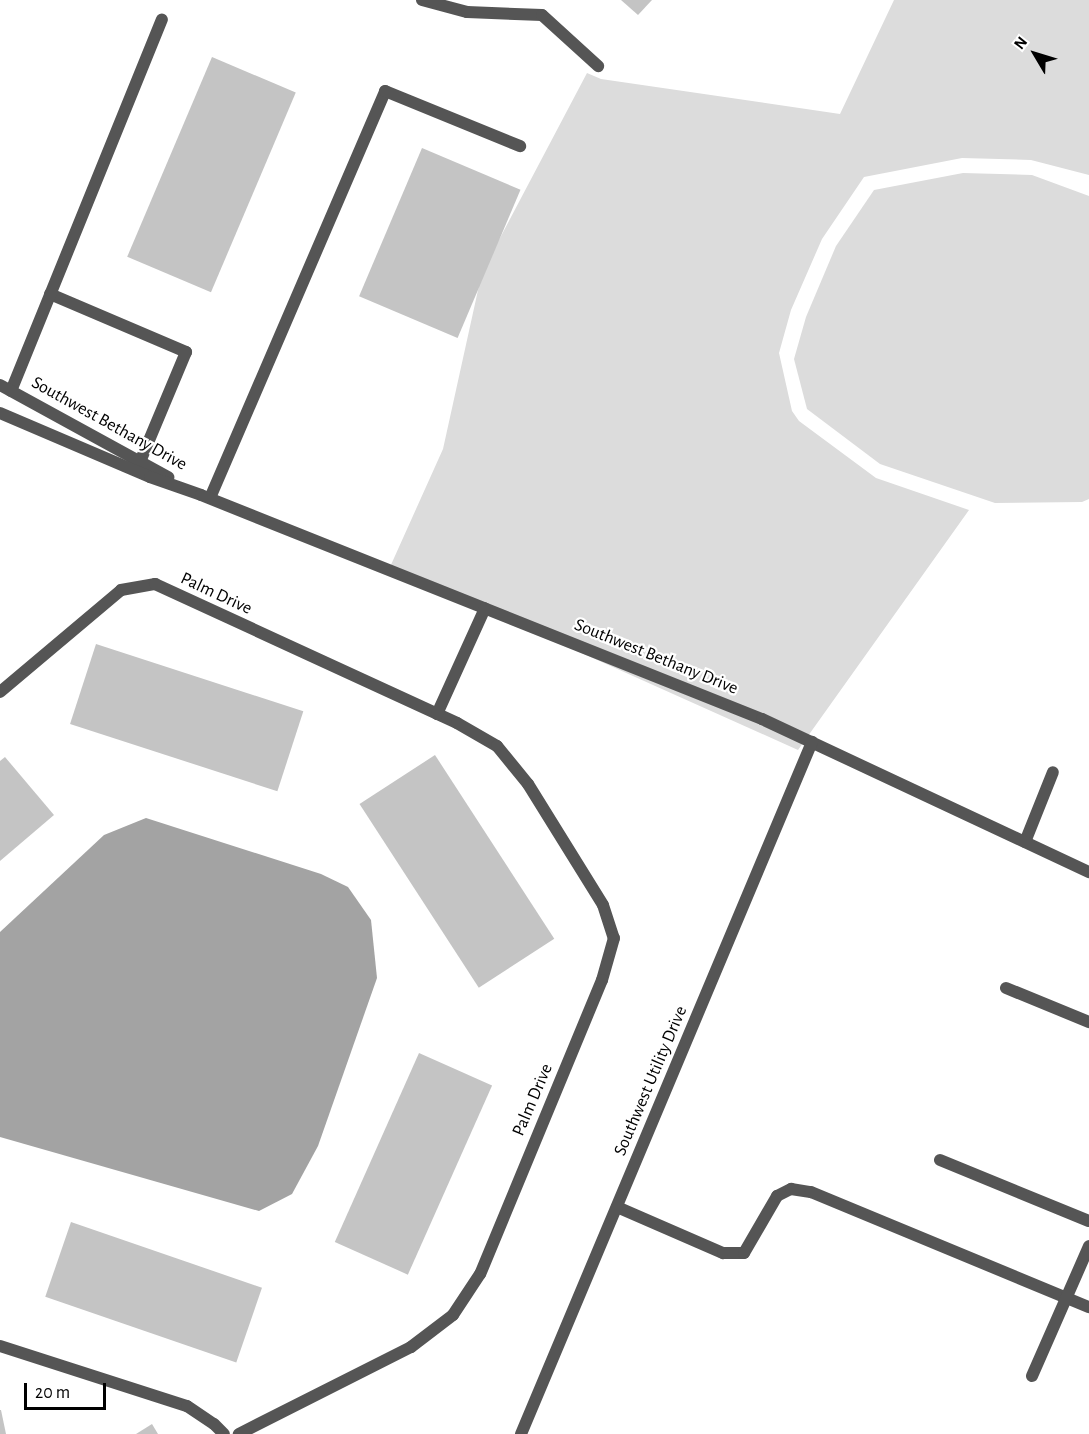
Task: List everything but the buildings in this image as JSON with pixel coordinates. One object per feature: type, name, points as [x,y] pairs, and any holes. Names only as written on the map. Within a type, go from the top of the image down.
[{"type":"street","points":[[422,0],[466,12],[542,15],[598,66]]},
{"type":"street","points":[[5,388],[50,294],[162,21]]},
{"type":"street","points":[[206,497],[385,91],[520,146]]},
{"type":"street","points":[[50,294],[186,352],[140,462]]},
{"type":"street","name":"Southwest Bethany Drive","points":[[5,388],[206,497]]},
{"type":"street","name":"Southwest Bethany Drive","points":[[0,412],[150,477],[206,497],[762,718],[1089,872]]},
{"type":"street","name":"Palm Drive","points":[[0,692],[121,590],[155,584],[437,714],[497,746],[528,784],[603,905],[614,938],[602,980],[480,1274],[453,1315],[411,1347],[239,1434]]},
{"type":"street","points":[[437,714],[485,608]]},
{"type":"street","name":"Southwest Utility Drive","points":[[521,1434],[812,742]]},
{"type":"street","points":[[1025,842],[1053,772]]},
{"type":"street","points":[[1006,988],[1089,1022]]},
{"type":"street","points":[[940,1160],[1089,1221]]},
{"type":"street","points":[[617,1207],[723,1253],[744,1253],[777,1196],[791,1189],[811,1192],[1089,1306]]},
{"type":"street","points":[[1032,1376],[1089,1246]]},
{"type":"street","points":[[0,1346],[187,1406],[214,1424],[224,1434]]},
{"type":"shaded area","points":[[894,0],[1089,0],[1089,175],[1031,160],[962,158],[864,177],[822,239],[791,310],[779,353],[792,411],[799,421],[876,478],[969,510],[798,750],[390,567],[443,449],[482,272],[587,73],[601,79],[840,114]]},
{"type":"shaded area","points":[[963,173],[1032,175],[1089,196],[1089,499],[1082,502],[995,503],[880,464],[807,409],[794,359],[806,317],[836,246],[874,190]]},
{"type":"shaded area","points":[[146,818],[321,874],[348,887],[371,920],[377,978],[318,1146],[292,1194],[259,1211],[0,1137],[0,932],[104,835]]}]
